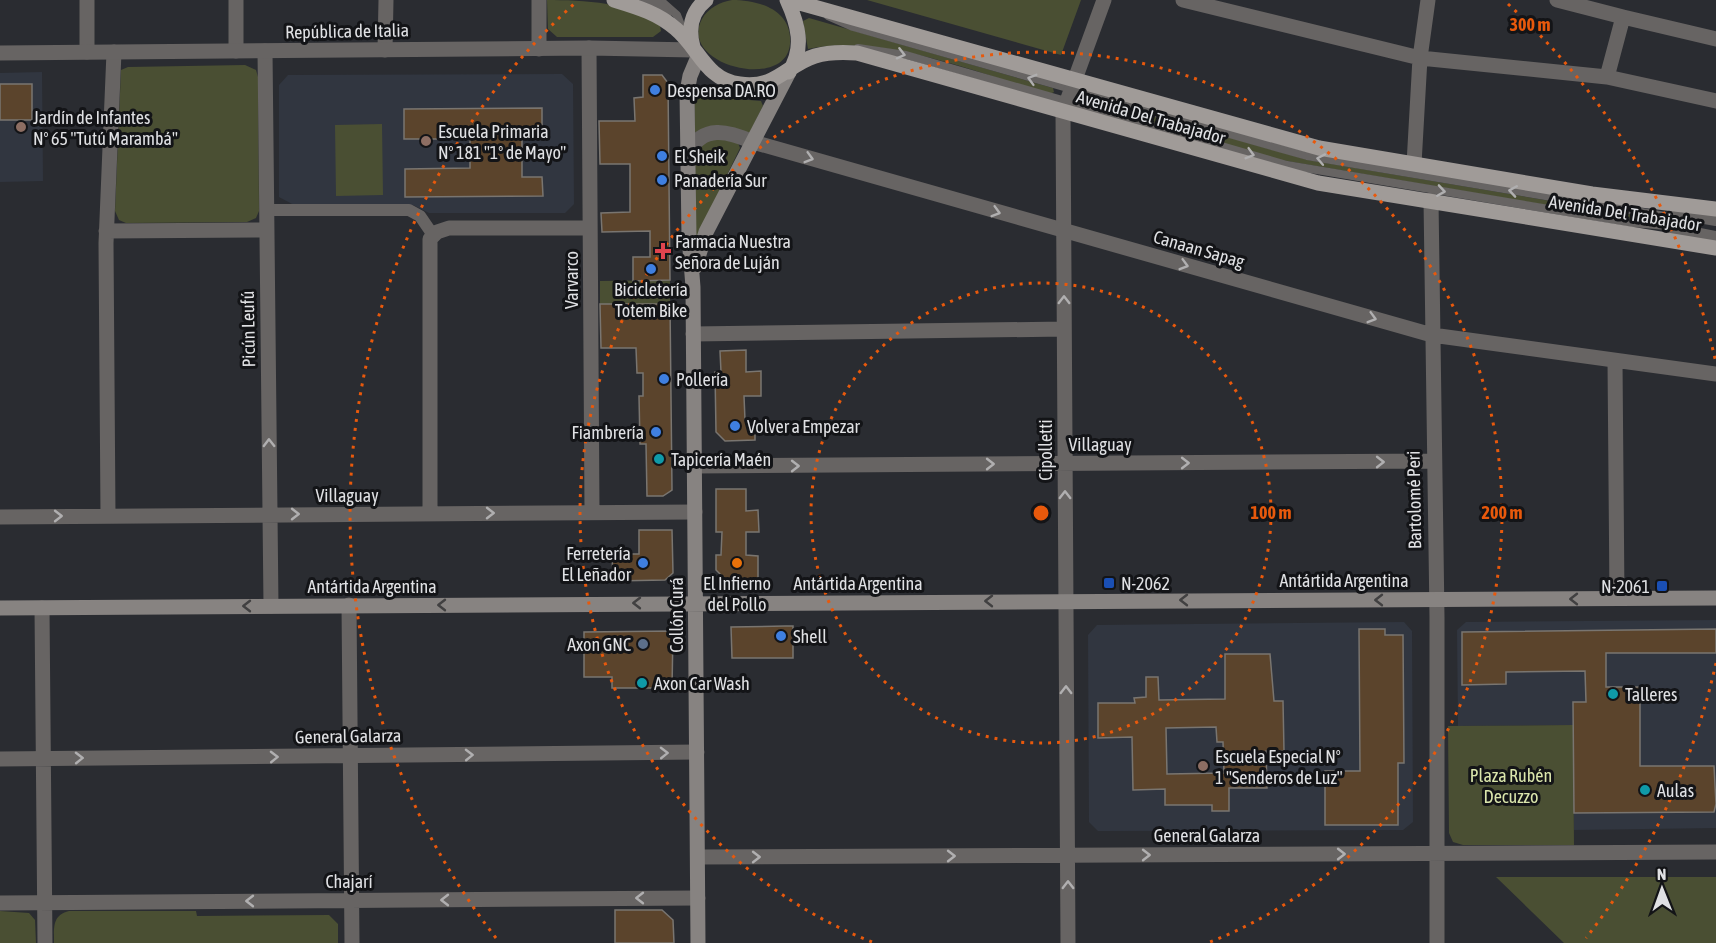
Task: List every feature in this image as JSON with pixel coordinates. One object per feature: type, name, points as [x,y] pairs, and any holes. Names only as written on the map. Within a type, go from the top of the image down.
[{"type":"main road","name":"Avenida Del Trabajador","points":[[614,0],[654,14],[693,48],[718,77],[738,84],[768,83],[808,59],[822,54],[849,52],[1303,144],[1600,196],[1716,209]]},
{"type":"main road","name":"Collón Curá","points":[[698,943],[693,287],[689,248],[687,84],[693,48],[691,24],[697,9],[706,0]]},
{"type":"main road","name":"Avenida Del Trabajador","points":[[788,0],[813,6],[1299,179],[1716,248]]},
{"type":"main road","name":"Collón Curá","points":[[693,287],[696,259],[701,242],[796,58],[799,41],[788,0]]},
{"type":"main road","name":"Antártida Argentina","points":[[0,608],[1716,598]]},
{"type":"street","points":[[87,0],[87,52]]},
{"type":"street","points":[[236,0],[236,51]]},
{"type":"street","points":[[385,50],[386,0]]},
{"type":"street","points":[[539,0],[539,49]]},
{"type":"street","points":[[638,0],[666,13],[651,0]]},
{"type":"street","name":"Cipolletti","points":[[1068,943],[1063,231],[1068,96],[1104,0]]},
{"type":"street","points":[[1183,0],[1420,58],[1607,77],[1716,100]]},
{"type":"street","points":[[1414,164],[1420,58],[1428,0]]},
{"type":"street","points":[[1557,0],[1716,39]]},
{"type":"street","points":[[1607,77],[1623,17]]},
{"type":"street","name":"Varvarco","points":[[588,48],[592,512]]},
{"type":"street","name":"República de Italia","points":[[0,53],[693,48]]},
{"type":"street","name":"Picún Leufú","points":[[265,51],[271,606]]},
{"type":"street","points":[[108,516],[106,231],[114,52]]},
{"type":"street","name":"Canaan Sapag","points":[[688,153],[695,141],[712,132],[728,132],[753,142],[1432,335],[1716,374]]},
{"type":"street","name":"Bartolomé Peri","points":[[1431,200],[1437,943]]},
{"type":"street","points":[[1716,214],[1677,207],[1676,213],[1716,223]]},
{"type":"street","points":[[266,210],[410,210],[420,216],[433,235]]},
{"type":"street","points":[[430,514],[428,249],[433,235],[449,228],[590,228]]},
{"type":"street","points":[[1716,235],[1674,229],[1672,235],[1716,243]]},
{"type":"street","points":[[106,231],[267,230]]},
{"type":"street","points":[[693,334],[1064,329]]},
{"type":"street","points":[[1615,361],[1617,598]]},
{"type":"street","name":"Villaguay","points":[[694,466],[1433,461]]},
{"type":"street","name":"Villaguay","points":[[0,517],[695,512]]},
{"type":"street","points":[[350,605],[352,943]]},
{"type":"street","points":[[42,608],[45,943]]},
{"type":"street","name":"General Galarza","points":[[0,759],[697,752]]},
{"type":"street","name":"General Galarza","points":[[698,857],[1716,852]]},
{"type":"street","name":"Chajarí","points":[[0,903],[698,898]]},
{"type":"lane","points":[[660,0],[677,15],[693,48]]},
{"type":"lane","points":[[1068,96],[1316,158],[1716,223]]},
{"type":"lane","points":[[1068,96],[1303,168],[1716,235]]},
{"type":"shaded area","name":"Jardín de Infantes N° 65 \"Tutú Marambá\"","points":[[42,72],[43,181],[0,182],[0,73]]},
{"type":"shaded area","name":"Escuela Primaria N° 181 \"1° de Mayo\"","points":[[562,74],[573,84],[574,204],[565,213],[429,213],[413,205],[294,205],[279,197],[279,85],[288,75]]},
{"type":"shaded area","points":[[1716,620],[1716,828],[1574,830],[1573,725],[1458,726],[1457,630],[1466,622]]},
{"type":"shaded area","name":"Escuela Especial N° 1 \"Senderos de Luz\"","points":[[1404,622],[1412,631],[1413,822],[1403,830],[1098,831],[1089,822],[1088,635],[1097,625]]},
{"type":"green space","points":[[547,0],[591,2],[622,7],[649,18],[660,26],[661,31],[653,37],[557,37],[548,29]]},
{"type":"green space","points":[[732,0],[763,5],[780,15],[789,32],[790,44],[784,59],[771,67],[754,69],[735,67],[718,60],[705,49],[698,35],[702,19],[715,6]]},
{"type":"green space","points":[[867,0],[1081,0],[1061,55]]},
{"type":"green space","points":[[809,18],[1053,88],[1054,92],[1050,94],[961,66],[898,51],[867,46],[837,45],[808,49],[803,21]]},
{"type":"green space","points":[[245,65],[256,70],[258,77],[259,211],[256,218],[247,222],[126,223],[119,220],[115,211],[121,70],[128,67]]},
{"type":"green space","points":[[698,87],[726,98],[761,101],[763,106],[750,132],[695,132],[694,92]]},
{"type":"green space","points":[[1085,96],[1308,160],[1657,219],[1634,220],[1281,160],[1080,102],[1081,97]]},
{"type":"green space","points":[[382,124],[383,195],[336,196],[335,125]]},
{"type":"green space","points":[[711,137],[738,143],[740,148],[696,239],[695,153]]},
{"type":"green space","points":[[670,280],[670,304],[600,304],[600,281]]},
{"type":"green space","name":"Plaza Rubén Decuzzo","points":[[1573,725],[1574,845],[1463,845],[1453,842],[1449,833],[1448,726]]},
{"type":"green space","points":[[1496,877],[1716,877],[1716,943],[1564,943]]},
{"type":"green space","points":[[0,911],[29,913],[35,920],[36,943],[0,943]]},
{"type":"green space","points":[[69,911],[196,911],[197,916],[329,915],[338,924],[338,943],[54,943],[55,923],[59,916]]},
{"type":"building","points":[[643,75],[662,75],[668,83],[670,280],[633,281],[633,257],[650,257],[650,231],[602,232],[601,213],[630,212],[630,164],[600,164],[599,121],[635,121],[634,98],[643,97]]},
{"type":"building","points":[[0,84],[32,84],[32,120],[0,120]]},
{"type":"building","points":[[542,108],[542,127],[522,127],[522,177],[542,177],[543,196],[405,197],[405,169],[470,168],[470,139],[404,139],[404,109]]},
{"type":"building","points":[[600,304],[670,304],[672,490],[663,496],[647,496],[646,444],[640,444],[639,396],[643,396],[643,373],[637,373],[636,348],[601,348]]},
{"type":"building","points":[[746,350],[746,372],[761,371],[761,396],[744,396],[745,420],[755,420],[755,440],[725,441],[716,432],[715,372],[721,372],[720,351]]},
{"type":"building","points":[[716,489],[746,489],[746,511],[758,510],[759,532],[746,532],[746,555],[758,556],[758,580],[726,580],[716,570],[716,555],[721,555],[722,532],[716,532]]},
{"type":"building","name":"Ferretería El Leñador","points":[[639,530],[672,530],[673,573],[665,580],[613,581],[612,554],[639,554]]},
{"type":"building","points":[[793,626],[793,658],[732,658],[731,627]]},
{"type":"building","points":[[1359,629],[1385,629],[1385,635],[1403,635],[1404,763],[1398,763],[1398,825],[1325,825],[1325,771],[1360,771]]},
{"type":"building","points":[[1716,629],[1716,653],[1606,653],[1606,687],[1640,687],[1640,766],[1714,766],[1716,804],[1714,812],[1574,813],[1573,702],[1586,702],[1585,671],[1506,672],[1506,684],[1462,685],[1462,632]]},
{"type":"building","points":[[673,631],[672,688],[612,688],[612,677],[584,677],[584,632]]},
{"type":"building","points":[[1225,654],[1270,654],[1274,701],[1283,701],[1284,751],[1266,751],[1267,788],[1229,788],[1229,811],[1212,811],[1212,805],[1165,805],[1165,789],[1133,790],[1132,737],[1098,738],[1098,703],[1135,703],[1134,698],[1146,697],[1146,677],[1158,677],[1159,700],[1225,699]],"holes":[[[1216,727],[1217,742],[1223,742],[1224,773],[1167,774],[1166,728]]]},
{"type":"building","points":[[615,910],[662,910],[673,920],[674,943],[615,943]]},
{"type":"place","name":"Despensa DA.RO","points":[[655,90]]},
{"type":"place","name":"Jardín de Infantes N° 65 \"Tutú Marambá\"","points":[[21,127]]},
{"type":"place","name":"Escuela Primaria N° 181 \"1° de Mayo\"","points":[[426,141]]},
{"type":"place","name":"El Sheik","points":[[662,156]]},
{"type":"place","name":"Panadería Sur","points":[[662,180]]},
{"type":"place","name":"Farmacia Nuestra Señora de Luján","points":[[663,251]]},
{"type":"place","name":"Bicicletería Totem Bike","points":[[651,269]]},
{"type":"place","name":"Pollería","points":[[664,379]]},
{"type":"place","name":"Volver a Empezar","points":[[735,426]]},
{"type":"place","name":"Fiambrería","points":[[656,432]]},
{"type":"place","name":"Tapicería Maén","points":[[659,459]]},
{"type":"place","name":"Ferretería El Leñador","points":[[643,563]]},
{"type":"place","name":"El Infierno del Pollo","points":[[737,563]]},
{"type":"place","name":"N-2062","points":[[1109,583]]},
{"type":"place","name":"N-2061","points":[[1662,586]]},
{"type":"place","name":"Shell","points":[[781,636]]},
{"type":"place","name":"Axon GNC","points":[[643,644]]},
{"type":"place","name":"Axon Car Wash","points":[[642,683]]},
{"type":"place","name":"Talleres","points":[[1613,694]]},
{"type":"place","name":"Escuela Especial N° 1 \"Senderos de Luz\"","points":[[1203,766]]},
{"type":"place","name":"Aulas","points":[[1645,790]]}]
